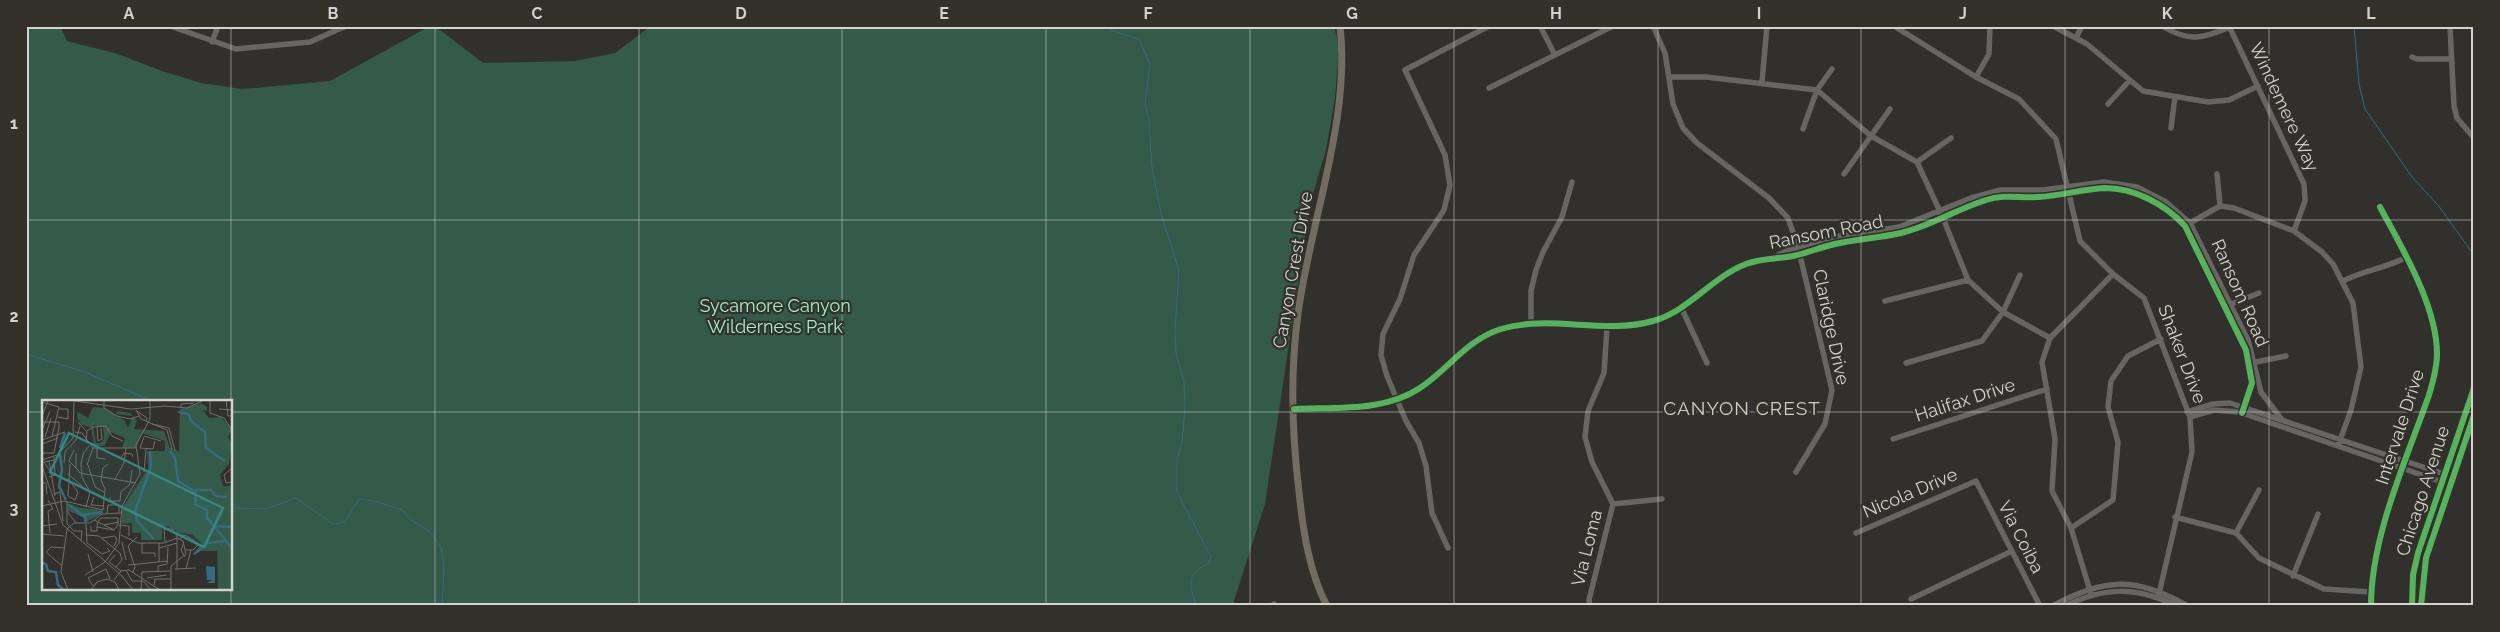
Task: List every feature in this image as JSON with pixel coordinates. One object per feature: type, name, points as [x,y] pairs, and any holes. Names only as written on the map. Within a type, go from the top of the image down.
[{"type":"main road","name":"Canyon Crest Drive","points":[[1327,606],[1306,545],[1296,470],[1292,367],[1298,313],[1334,130],[1343,48],[1340,26]]},
{"type":"main road","name":"Chicago Avenue","points":[[2412,606],[2413,575],[2418,553],[2474,388]]},
{"type":"main road","name":"Chicago Avenue","points":[[2421,606],[2426,558],[2474,415]]},
{"type":"street","points":[[170,26],[236,49],[295,45],[327,37],[346,26]]},
{"type":"street","points":[[212,42],[218,26]]},
{"type":"street","points":[[1448,548],[1432,513],[1426,466],[1419,443],[1406,421],[1382,361],[1383,334],[1402,294],[1415,251],[1444,210],[1450,182],[1445,155],[1405,70],[1489,26]]},
{"type":"street","points":[[1540,26],[1555,55]]},
{"type":"street","points":[[1489,88],[1613,26]]},
{"type":"street","name":"Claridge Drive","points":[[1653,26],[1666,53],[1673,104],[1683,128],[1697,143],[1769,198],[1788,218],[1799,251],[1832,390],[1825,424],[1796,472]]},
{"type":"street","points":[[1762,82],[1767,26]]},
{"type":"street","name":"Shaker Drive","points":[[1894,26],[1976,77],[2019,100],[2056,140],[2080,241],[2113,274],[2144,298],[2188,414],[2192,452],[2175,517],[2158,598]]},
{"type":"street","points":[[1976,77],[1989,54],[1990,26]]},
{"type":"street","points":[[2053,26],[2077,36],[2143,91],[2208,102],[2220,102],[2229,100],[2258,86]]},
{"type":"street","points":[[2077,36],[2082,26]]},
{"type":"street","points":[[2162,26],[2190,38],[2206,37],[2229,27]]},
{"type":"street","points":[[2450,26],[2451,59],[2457,118],[2474,138]]},
{"type":"street","name":"Windemere Way","points":[[2229,27],[2304,184],[2305,201],[2294,231]]},
{"type":"street","points":[[2412,57],[2417,59],[2451,59]]},
{"type":"street","points":[[1802,129],[1817,90],[1832,69]]},
{"type":"street","points":[[1669,77],[1706,77],[1762,82],[1817,90],[1871,136],[1917,162],[1944,218],[1968,280],[2003,312],[2050,338]]},
{"type":"street","points":[[2108,104],[2129,81]]},
{"type":"street","points":[[2171,128],[2175,97]]},
{"type":"street","points":[[1844,174],[1890,109]]},
{"type":"street","points":[[1917,162],[1950,138]]},
{"type":"street","points":[[2217,174],[2220,206]]},
{"type":"street","points":[[1531,323],[1531,291],[1534,275],[1542,252],[1564,213],[1572,182]]},
{"type":"street","name":"Ransom Road","points":[[1294,409],[1374,405],[1397,400],[1424,386],[1459,353],[1477,340],[1502,329],[1531,323],[1607,327],[1633,326],[1663,318],[1681,308],[1725,273],[1749,263],[1832,244],[1901,233],[1944,218],[1988,199],[2011,196],[2035,198],[2104,182],[2131,185],[2166,202],[2187,225],[2228,306],[2248,340],[2251,363],[2251,389],[2247,412]]},
{"type":"street","name":"Ransom Road","points":[[1799,251],[1834,237],[1899,227],[1986,193],[2001,190],[2068,190]]},
{"type":"street","points":[[2187,225],[2220,206],[2242,211],[2294,231],[2322,252],[2343,280],[2353,302],[2361,367],[2351,410],[2339,442]]},
{"type":"street","name":"Intervale Drive","points":[[2371,606],[2376,553],[2432,387],[2437,353],[2432,321],[2407,257],[2380,207]]},
{"type":"street","points":[[2343,280],[2358,273],[2395,264],[2407,257]]},
{"type":"street","points":[[2090,591],[2071,528],[2052,491],[2055,439],[2042,362],[2050,338],[2113,274]]},
{"type":"street","points":[[1906,363],[1982,341],[2003,312],[2020,276]]},
{"type":"street","points":[[1885,301],[1968,280]]},
{"type":"street","points":[[2228,306],[2259,293]]},
{"type":"street","points":[[1681,308],[1707,363]]},
{"type":"street","name":"Via Loma","points":[[1590,606],[1589,600],[1613,504],[1592,462],[1585,430],[1588,411],[1604,373],[1607,327]]},
{"type":"street","points":[[2071,528],[2113,500],[2118,442],[2108,407],[2111,381],[2128,356],[2161,339]]},
{"type":"street","points":[[2251,363],[2286,356]]},
{"type":"street","name":"Ransom Road","points":[[2251,363],[2266,401],[2282,420]]},
{"type":"street","name":"Halifax Drive","points":[[1893,439],[2046,389]]},
{"type":"street","points":[[2258,412],[2266,401]]},
{"type":"street","points":[[2188,414],[2214,410],[2258,412],[2339,442]]},
{"type":"street","points":[[2247,412],[2452,481]]},
{"type":"street","name":"Nicola Drive","points":[[1856,533],[1976,481]]},
{"type":"street","name":"Via Coiba","points":[[1976,481],[2010,552],[2040,606]]},
{"type":"street","points":[[2236,533],[2259,490]]},
{"type":"street","points":[[1613,504],[1662,499]]},
{"type":"street","points":[[2293,576],[2318,514]]},
{"type":"street","points":[[2175,517],[2236,533],[2259,558],[2293,576],[2324,589],[2371,592]]},
{"type":"street","points":[[1911,599],[2010,552]]},
{"type":"street","points":[[2052,606],[2090,591],[2120,584],[2160,590],[2188,606]]},
{"type":"street","points":[[2064,606],[2090,591],[2132,591],[2158,598],[2176,606]]},
{"type":"green space","name":"Sycamore Canyon Wilderness Park","points":[[26,26],[60,26],[67,41],[115,53],[162,71],[201,83],[242,89],[330,81],[430,26],[435,26],[483,63],[575,61],[615,53],[651,26],[1334,26],[1339,47],[1335,98],[1326,150],[1310,204],[1265,504],[1234,601],[1236,606],[26,606]]},
{"type":"waterway","points":[[1106,26],[1113,31],[1139,39],[1150,64],[1145,103],[1149,121],[1152,168],[1161,213],[1179,271],[1175,329],[1176,353],[1184,382],[1185,407],[1182,443],[1177,459],[1177,492],[1211,557],[1209,563],[1192,576],[1191,586],[1196,606]]},
{"type":"waterway","points":[[2354,26],[2359,84],[2365,109],[2412,177],[2438,205],[2474,255]]},
{"type":"waterway","points":[[26,354],[85,372],[150,400]]},
{"type":"waterway","points":[[232,508],[266,509],[296,498],[333,524],[345,522],[359,499],[374,501],[402,510],[411,520],[429,531],[441,547],[444,568],[442,606]]},
{"type":"cycle path","points":[[1294,409],[1359,407],[1375,405],[1406,396],[1420,388],[1468,347],[1501,329],[1538,323],[1615,326],[1653,321],[1678,310],[1722,277],[1752,262],[1793,256],[1843,242],[1901,233],[1993,198],[2046,196],[2105,188],[2138,194],[2159,204],[2185,226],[2246,350],[2252,383],[2242,413]]},
{"type":"cycle path","points":[[2371,606],[2377,553],[2383,526],[2429,395],[2436,370],[2437,354],[2435,336],[2425,297],[2408,259],[2380,207]]},
{"type":"cycle path","points":[[2412,606],[2413,575],[2418,553],[2474,388]]},
{"type":"cycle path","points":[[2421,606],[2426,558],[2474,415]]},
{"type":"district","name":"CANYON CREST","points":[[1742,408]]}]
